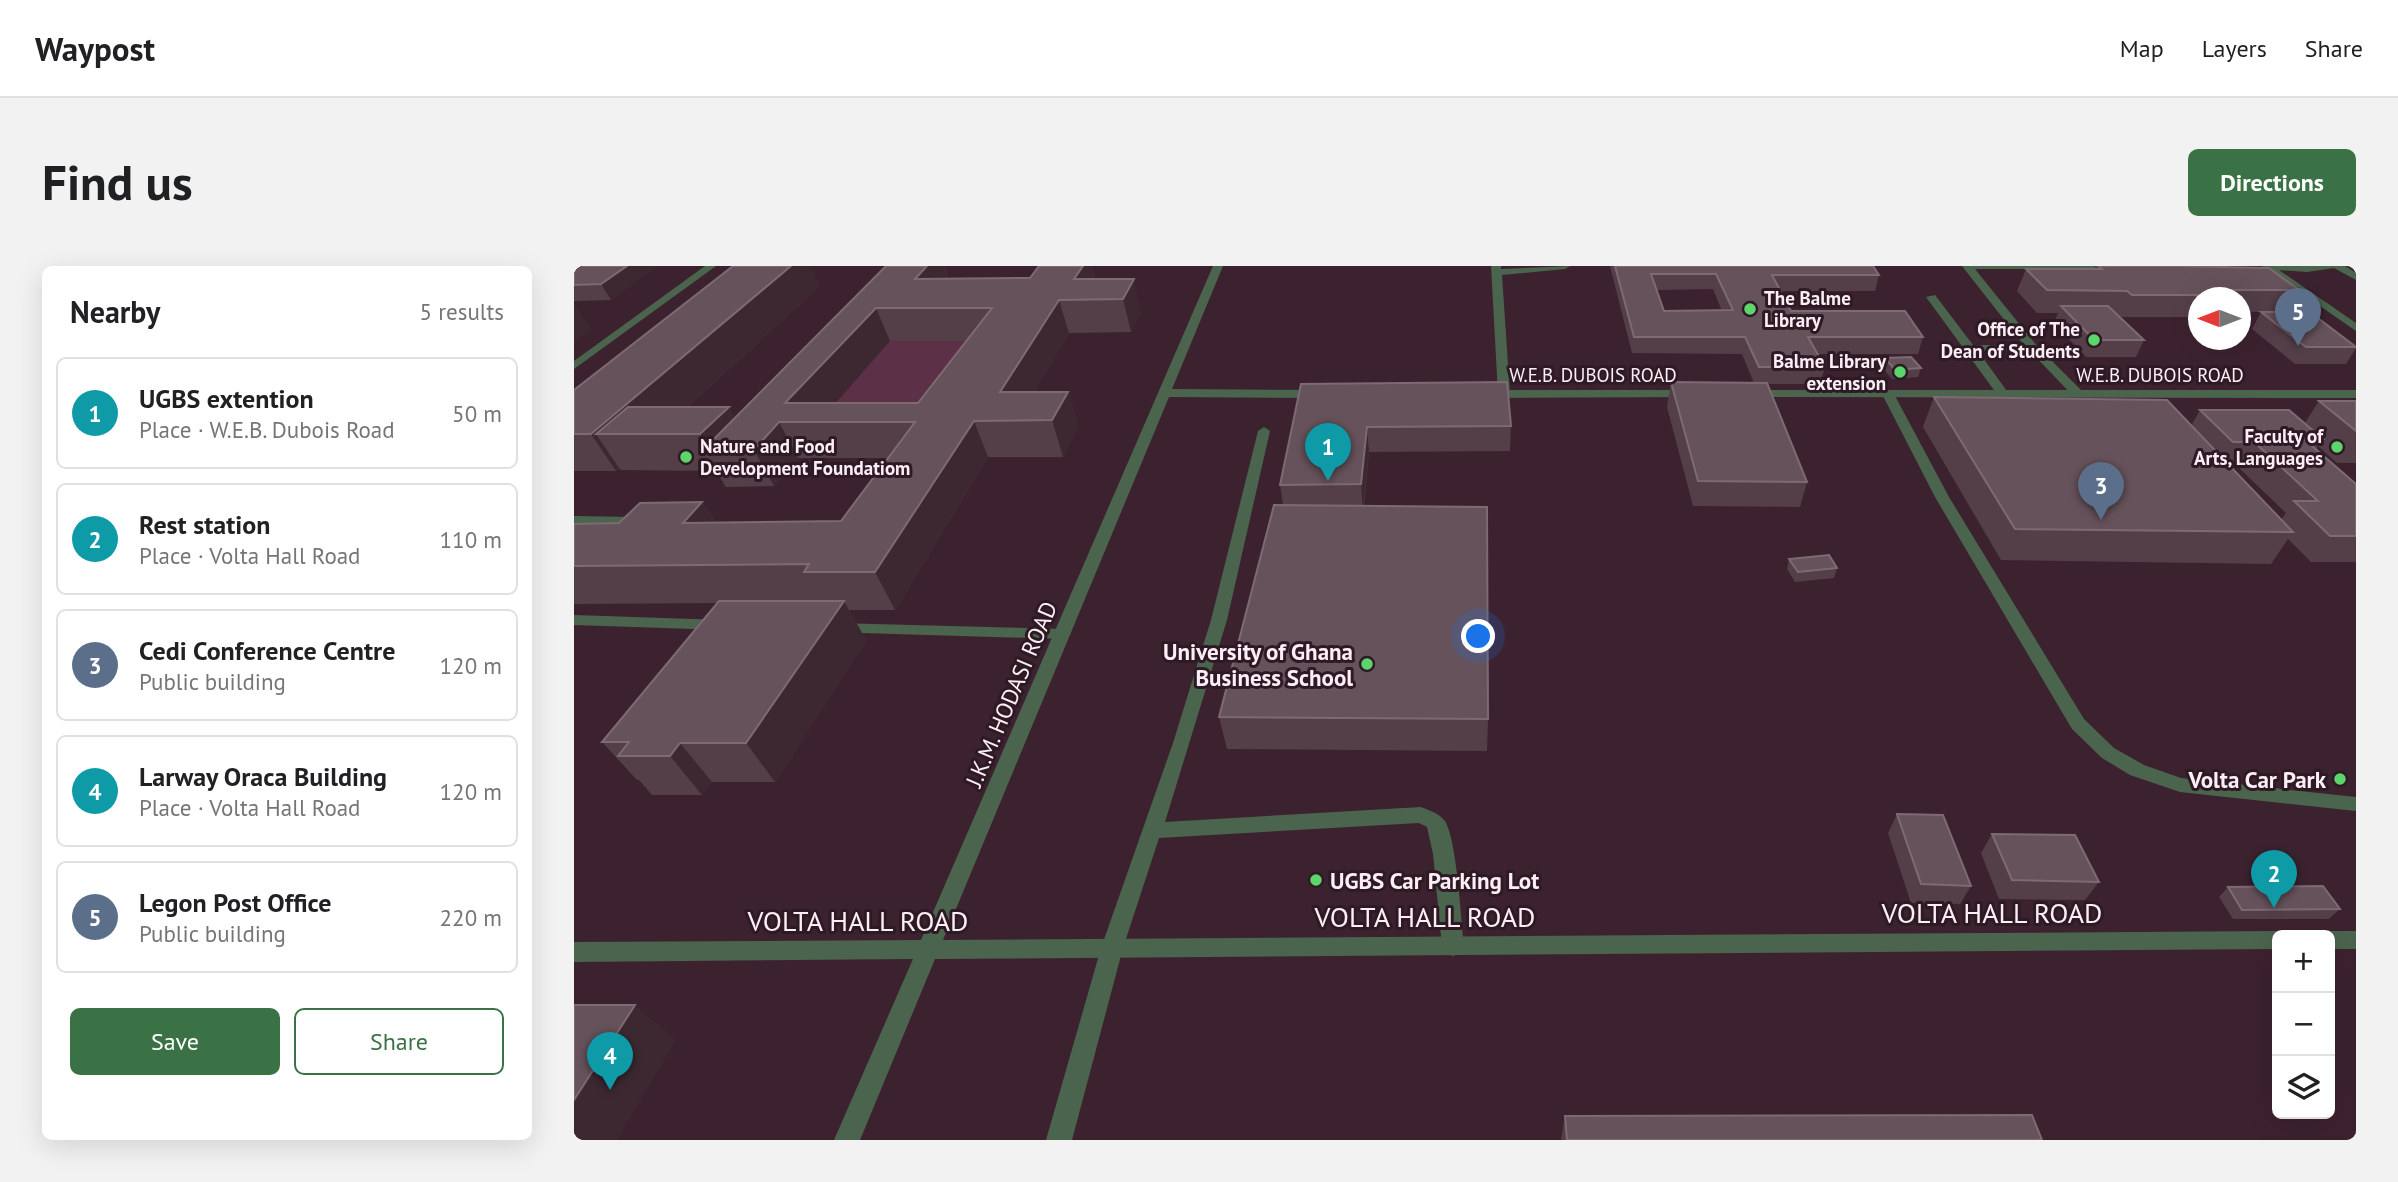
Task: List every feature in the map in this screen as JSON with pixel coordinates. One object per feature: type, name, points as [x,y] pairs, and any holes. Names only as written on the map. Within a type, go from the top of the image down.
[{"type":"street","points":[[574,366],[711,266]]},
{"type":"street","name":"J.K.M. HODASI ROAD","points":[[848,1140],[1218,266]]},
{"type":"street","points":[[1504,394],[1496,269],[1565,266]]},
{"type":"street","points":[[1967,266],[2122,266]]},
{"type":"street","points":[[1967,266],[2033,348],[2078,394]]},
{"type":"street","points":[[2150,266],[2211,266]]},
{"type":"street","points":[[2268,266],[2307,269],[2331,266]]},
{"type":"street","points":[[2268,266],[2356,328]]},
{"type":"street","points":[[2338,266],[2356,278]]},
{"type":"street","points":[[1931,298],[2003,394]]},
{"type":"street","points":[[1970,348],[2033,348]]},
{"type":"street","points":[[1166,393],[1328,394]]},
{"type":"street","name":"W.E.B. DUBOIS ROAD","points":[[1476,394],[1710,394]]},
{"type":"street","name":"W.E.B. DUBOIS ROAD","points":[[1737,394],[2356,394]]},
{"type":"street","points":[[1888,394],[1942,497],[2078,724],[2108,753],[2137,770],[2180,785],[2356,804]]},
{"type":"street","points":[[1059,1140],[1112,948],[1153,831],[1219,620],[1264,431]]},
{"type":"street","points":[[574,520],[632,521]]},
{"type":"street","points":[[574,621],[742,625]]},
{"type":"street","points":[[811,627],[1063,634]]},
{"type":"street","points":[[1153,831],[1421,815],[1436,823],[1453,946]]},
{"type":"street","name":"VOLTA HALL ROAD","points":[[574,952],[2272,940]]},
{"type":"street","points":[[2335,940],[2356,940]]},
{"type":"shaded area","points":[[574,266],[2356,266],[2356,1140],[574,1140]]},
{"type":"shaded area","points":[[890,341],[1004,341],[933,439],[803,439]]},
{"type":"building","points":[[574,266],[627,266],[601,284],[574,285]]},
{"type":"building","points":[[733,266],[791,266],[591,434],[574,434],[574,390]]},
{"type":"building","points":[[886,266],[927,266],[915,279],[1030,278],[1039,266],[1083,266],[1074,279],[1134,279],[1123,299],[1059,300],[1000,392],[1068,392],[1052,420],[974,421],[875,572],[804,572],[809,564],[574,566],[574,524],[619,523],[640,503],[702,502],[683,523],[841,521],[915,422],[779,422],[754,450],[703,450]],"holes":[[[876,308],[992,308],[918,403],[785,403]]]},
{"type":"building","points":[[1615,266],[1873,266],[1879,275],[1772,275],[1791,311],[1905,311],[1923,337],[1808,337],[1825,367],[1759,367],[1745,337],[1634,337]],"holes":[[[1651,274],[1716,274],[1733,310],[1664,311]]]},
{"type":"building","points":[[2098,266],[2269,268],[2299,290],[2188,287],[2188,295],[2132,295],[2127,291],[2047,290],[2026,269],[2102,269]]},
{"type":"building","points":[[2061,306],[2108,306],[2144,340],[2094,340]]},
{"type":"building","points":[[2261,312],[2310,312],[2356,347],[2306,347]]},
{"type":"building","points":[[1911,357],[1921,368],[1895,370],[1885,358]]},
{"type":"building","points":[[1507,382],[1511,426],[1367,427],[1361,484],[1280,485],[1301,384]]},
{"type":"building","points":[[1671,382],[1767,383],[1807,482],[1698,481]]},
{"type":"building","points":[[1934,397],[2167,400],[2293,532],[2015,529]]},
{"type":"building","points":[[2319,401],[2356,401],[2356,431]]},
{"type":"building","points":[[628,407],[729,407],[700,434],[596,434]]},
{"type":"building","points":[[2200,410],[2289,410],[2323,439],[2304,439],[2356,484],[2356,536],[2330,536],[2294,501],[2318,501],[2254,442],[2233,442]]},
{"type":"building","points":[[1274,505],[1487,507],[1488,719],[1219,717]]},
{"type":"building","points":[[1829,555],[1837,568],[1798,572],[1789,559]]},
{"type":"building","points":[[719,601],[844,601],[746,743],[680,743],[670,756],[618,756],[629,742],[602,742]]},
{"type":"building","points":[[1897,814],[1943,815],[1971,886],[1921,884]]},
{"type":"building","points":[[1992,834],[2075,835],[2099,882],[2012,880]]},
{"type":"building","points":[[2323,886],[2340,909],[2242,910],[2228,887]]},
{"type":"building","points":[[574,1005],[635,1005],[574,1100]]},
{"type":"building","points":[[2032,1115],[2042,1140],[1567,1140],[1565,1116]]},
{"type":"place","name":"The Balme Library","points":[[1750,309]]},
{"type":"place","name":"Office of The Dean of Students","points":[[2094,340]]},
{"type":"place","name":"Legon Post Office","points":[[2298,346]]},
{"type":"place","name":"Balme Library extension","points":[[1900,372]]},
{"type":"place","name":"Faculty of Arts, Languages","points":[[2337,447]]},
{"type":"place","name":"Nature and Food Development Foundatiom","points":[[686,457]]},
{"type":"place","name":"UGBS extention","points":[[1328,481]]},
{"type":"place","name":"Cedi Conference Centre","points":[[2101,520]]},
{"type":"place","name":"University of Ghana Business School","points":[[1367,664]]},
{"type":"place","name":"Volta Car Park","points":[[2340,779]]},
{"type":"place","name":"UGBS Car Parking Lot","points":[[1316,880]]},
{"type":"place","name":"Rest station","points":[[2274,908]]},
{"type":"place","name":"Larway Oraca Building","points":[[610,1090]]}]
